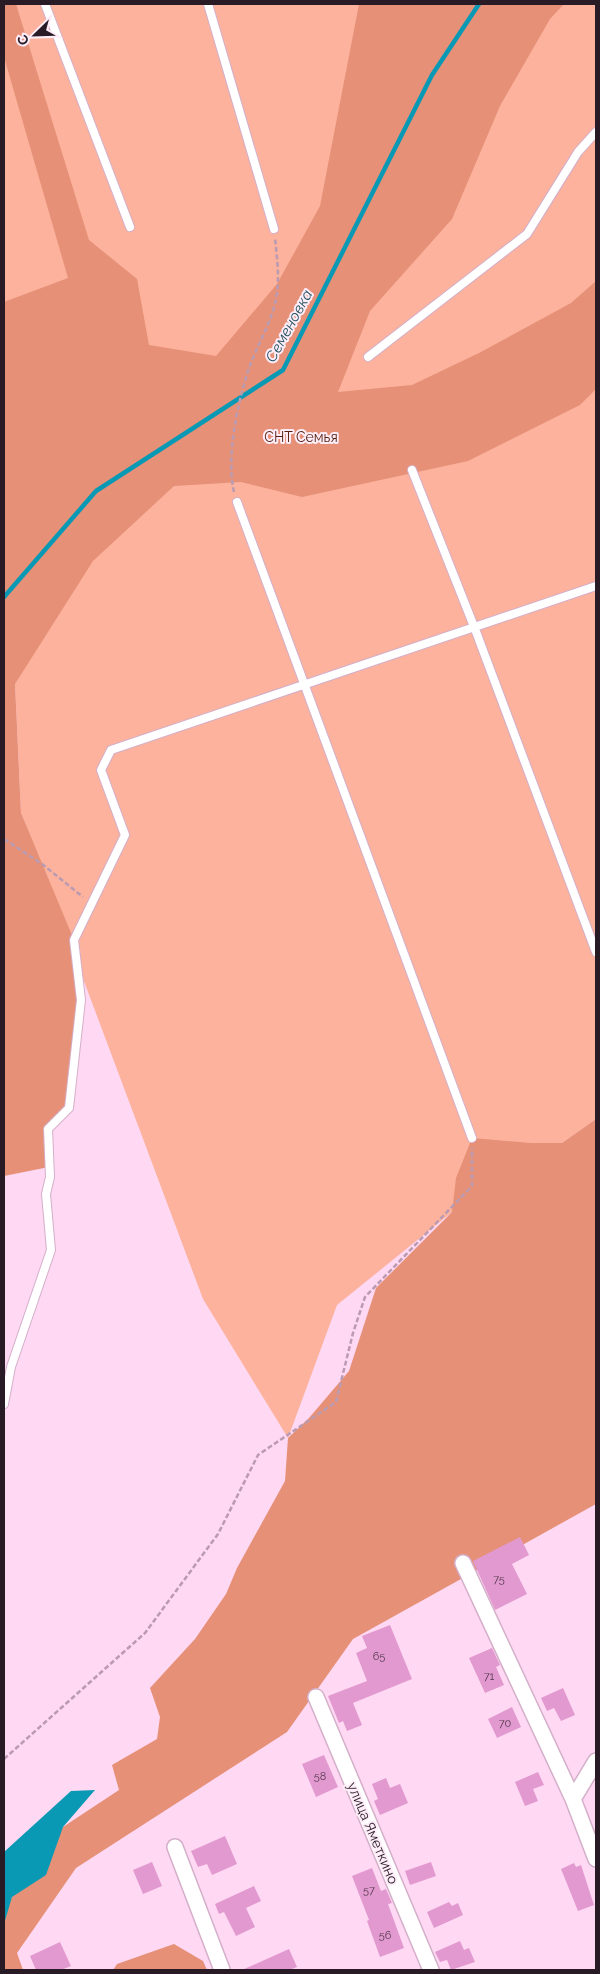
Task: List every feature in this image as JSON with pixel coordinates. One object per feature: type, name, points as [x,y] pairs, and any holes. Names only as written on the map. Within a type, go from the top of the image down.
[{"type":"street","points":[[463,1563],[573,1799],[596,1859]]},
{"type":"street","name":"улица Яметкино","points":[[316,1697],[431,1970]]},
{"type":"street","points":[[573,1799],[596,1761]]},
{"type":"street","points":[[175,1848],[222,1970]]},
{"type":"lane","points":[[45,4],[130,227]]},
{"type":"lane","points":[[208,4],[274,229]]},
{"type":"lane","points":[[368,357],[527,234],[578,152],[596,132]]},
{"type":"lane","points":[[412,470],[475,629],[596,952]]},
{"type":"lane","points":[[237,502],[472,1138]]},
{"type":"lane","points":[[4,1404],[11,1367],[51,1250],[46,1194],[50,1178],[48,1129],[69,1108],[81,1000],[74,940],[126,834],[101,770],[111,750],[475,629],[596,586]]},
{"type":"path","points":[[237,502],[231,477],[234,432],[245,385],[276,300],[279,268],[274,229]]},
{"type":"path","points":[[4,839],[42,864],[91,905]]},
{"type":"path","points":[[4,1759],[145,1633],[218,1534],[258,1455],[336,1402],[353,1332],[366,1297],[472,1186],[472,1138]]},
{"type":"green space","name":"СНТ Семья","points":[[4,4],[596,4],[596,1119],[562,1143],[531,1143],[452,1212],[337,1305],[288,1438],[203,1299],[21,813],[15,684],[4,590]]},
{"type":"green space","points":[[4,4],[16,4],[89,240],[137,279],[149,345],[216,356],[277,284],[320,206],[359,4],[564,4],[550,19],[500,106],[452,219],[370,311],[338,392],[412,385],[479,353],[571,303],[596,281],[596,389],[580,405],[468,461],[302,497],[241,482],[174,486],[93,561],[15,684],[21,813],[74,940],[81,1000],[69,1108],[48,1129],[49,1167],[4,1176],[4,302],[68,278],[4,57]]},
{"type":"green space","points":[[596,1119],[596,1504],[353,1639],[287,1732],[76,1868],[17,1953],[23,1970],[4,1970],[4,1918],[12,1897],[63,1827],[119,1790],[112,1765],[157,1739],[160,1717],[150,1688],[195,1639],[226,1594],[237,1568],[285,1481],[288,1438],[309,1418],[349,1371],[376,1288],[452,1212],[456,1178],[472,1138],[531,1143],[562,1143]]},
{"type":"green space","points":[[174,1944],[203,1961],[207,1970],[113,1970],[117,1964]]},
{"type":"water","points":[[95,1790],[63,1827],[46,1875],[12,1897],[4,1924],[4,1852],[71,1791]]},
{"type":"building","points":[[520,1537],[529,1555],[512,1564],[527,1594],[495,1610],[473,1561]]},
{"type":"building","points":[[390,1625],[412,1679],[353,1703],[362,1725],[347,1731],[343,1721],[339,1723],[328,1696],[367,1681],[356,1653],[367,1648],[362,1636]]},
{"type":"building","points":[[492,1648],[500,1665],[496,1667],[504,1685],[485,1693],[469,1658]]},
{"type":"building","points":[[563,1688],[575,1715],[561,1721],[554,1708],[547,1711],[541,1698]]},
{"type":"building","points":[[512,1707],[521,1727],[497,1738],[488,1719]]},
{"type":"building","points":[[324,1755],[338,1787],[316,1797],[302,1764]]},
{"type":"building","points":[[538,1772],[544,1785],[533,1789],[538,1801],[525,1806],[515,1782]]},
{"type":"building","points":[[386,1778],[390,1788],[400,1784],[408,1803],[380,1815],[374,1801],[378,1799],[372,1784]]},
{"type":"building","points":[[225,1836],[237,1864],[212,1875],[207,1864],[198,1867],[191,1851]]},
{"type":"building","points":[[152,1862],[162,1886],[143,1894],[133,1870]]},
{"type":"building","points":[[431,1862],[436,1876],[410,1885],[405,1871]]},
{"type":"building","points":[[574,1863],[576,1867],[581,1865],[594,1905],[578,1911],[561,1869]]},
{"type":"building","points":[[372,1868],[381,1891],[386,1889],[392,1903],[388,1904],[404,1948],[380,1957],[367,1921],[369,1920],[352,1876]]},
{"type":"building","points":[[254,1886],[261,1901],[246,1908],[255,1927],[236,1936],[224,1912],[219,1914],[215,1904]]},
{"type":"building","points":[[449,1902],[452,1906],[458,1903],[463,1915],[434,1928],[427,1912]]},
{"type":"building","points":[[460,1941],[464,1950],[469,1948],[475,1962],[451,1970],[447,1960],[440,1962],[435,1952]]},
{"type":"building","points":[[60,1942],[71,1966],[61,1970],[36,1970],[30,1956]]},
{"type":"building","points":[[289,1949],[297,1967],[289,1970],[242,1970]]},
{"type":"waterway","name":"Семеновка","points":[[4,597],[96,491],[283,370],[432,75],[479,4]]}]
